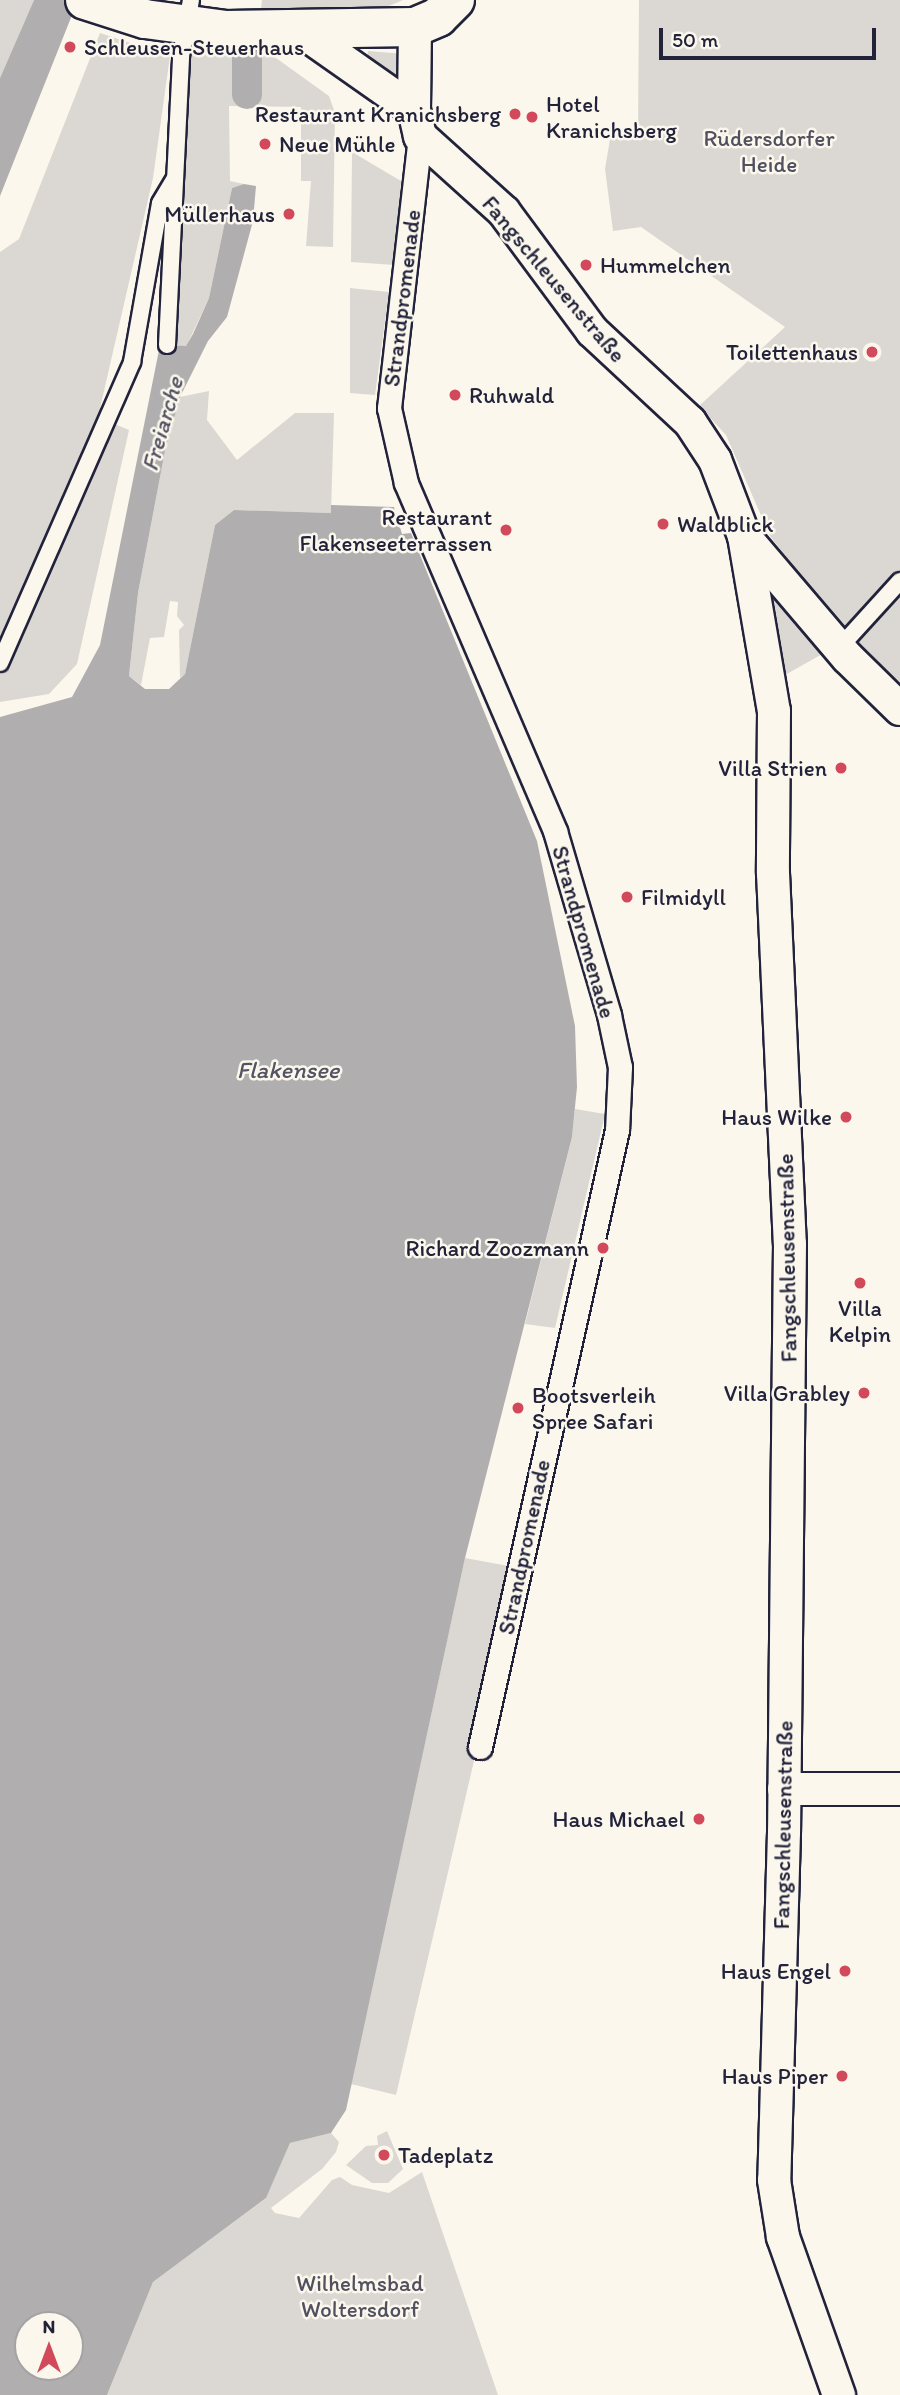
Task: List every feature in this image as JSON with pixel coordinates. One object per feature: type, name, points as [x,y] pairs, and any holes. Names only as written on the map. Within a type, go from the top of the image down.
[{"type":"street","points":[[85,0],[126,15],[188,13],[226,30],[415,27],[438,17],[455,0]]},
{"type":"street","points":[[415,27],[417,123]]},
{"type":"street","name":"Fangschleusenstraße","points":[[288,30],[417,123],[504,212],[592,331],[690,422],[715,460],[744,536],[774,711],[773,873],[790,1244],[784,1788],[774,2180],[783,2237],[839,2395]]},
{"type":"street","name":"Strandpromenade","points":[[417,123],[389,408],[405,483],[555,831],[609,1015],[620,1067],[617,1130],[480,1748]]},
{"type":"street","points":[[744,536],[840,647],[900,709]]},
{"type":"street","points":[[784,1788],[900,1789]]},
{"type":"lane","points":[[167,345],[175,178],[188,13]]},
{"type":"lane","points":[[0,663],[132,362],[160,203],[175,178]]},
{"type":"lane","points":[[840,647],[900,581]]},
{"type":"green space","points":[[0,0],[34,0],[0,78]]},
{"type":"green space","points":[[262,0],[403,0],[379,10],[333,12],[261,10]]},
{"type":"green space","name":"Rüdersdorfer Heide","points":[[639,0],[900,0],[900,682],[851,640],[770,536],[726,435],[699,406],[785,327],[641,227],[613,231],[605,169],[610,139],[638,135]]},
{"type":"green space","points":[[100,33],[170,56],[153,178],[98,417],[129,430],[77,664],[49,694],[0,702],[0,252],[19,239]]},
{"type":"green space","points":[[368,51],[405,54],[403,90],[367,63]]},
{"type":"green space","points":[[190,53],[269,53],[329,96],[335,113],[333,247],[306,246],[311,181],[301,181],[301,107],[229,106],[230,181],[244,184],[232,188],[209,298],[186,347],[172,345]]},
{"type":"green space","points":[[352,152],[401,181],[395,265],[351,262]]},
{"type":"green space","points":[[350,288],[389,292],[375,395],[350,393]]},
{"type":"green space","points":[[209,391],[207,420],[237,460],[295,413],[334,413],[331,513],[234,510],[215,525],[185,674],[180,678],[179,630],[184,625],[177,616],[178,602],[170,601],[164,637],[150,638],[141,685],[129,676],[138,593],[165,451],[180,397]]},
{"type":"green space","points":[[778,592],[831,649],[778,679],[769,608]]},
{"type":"green space","points":[[575,1109],[605,1114],[555,1328],[525,1324],[572,1137]]},
{"type":"green space","points":[[465,1558],[519,1568],[396,2095],[351,2084]]},
{"type":"green space","points":[[387,2131],[403,2169],[388,2183],[372,2183],[346,2165],[366,2146],[378,2145],[377,2136]]},
{"type":"green space","name":"Wilhelmsbad Woltersdorf","points":[[331,2133],[339,2142],[336,2152],[322,2169],[271,2208],[275,2213],[299,2218],[332,2180],[340,2177],[352,2185],[389,2193],[422,2172],[498,2395],[107,2395],[153,2282],[265,2199],[290,2143]]},
{"type":"water","points":[[34,0],[78,0],[0,196],[0,78]]},
{"type":"water","name":"Flakensee","points":[[244,184],[256,186],[253,221],[227,317],[208,341],[180,397],[165,451],[138,593],[129,676],[145,689],[169,689],[185,674],[215,525],[234,510],[331,513],[331,505],[394,507],[402,534],[411,533],[537,841],[575,1026],[577,1087],[572,1137],[465,1558],[346,2110],[331,2133],[290,2143],[266,2198],[153,2282],[107,2395],[0,2395],[0,717],[72,697],[100,645],[160,345],[186,346],[209,298],[232,188]]},
{"type":"waterway","points":[[247,56],[247,94]]},
{"type":"place","name":"Schleusen-Steuerhaus","points":[[70,47]]},
{"type":"place","name":"Restaurant Kranichsberg","points":[[515,114]]},
{"type":"place","name":"Hotel Kranichsberg","points":[[532,117]]},
{"type":"place","name":"Neue Mühle","points":[[265,144]]},
{"type":"place","name":"Müllerhaus","points":[[289,214]]},
{"type":"place","name":"Hummelchen","points":[[586,265]]},
{"type":"place","name":"Toilettenhaus","points":[[872,352]]},
{"type":"place","name":"Ruhwald","points":[[455,395]]},
{"type":"place","name":"Waldblick","points":[[663,524]]},
{"type":"place","name":"Restaurant Flakenseeterrassen","points":[[506,530]]},
{"type":"place","name":"Villa Strien","points":[[841,768]]},
{"type":"place","name":"Filmidyll","points":[[627,897]]},
{"type":"place","name":"Haus Wilke","points":[[846,1117]]},
{"type":"place","name":"Richard Zoozmann","points":[[603,1248]]},
{"type":"place","name":"Villa Kelpin","points":[[860,1283]]},
{"type":"place","name":"Villa Grabley","points":[[864,1393]]},
{"type":"place","name":"Bootsverleih Spree Safari","points":[[518,1408]]},
{"type":"place","name":"Haus Michael","points":[[699,1819]]},
{"type":"place","name":"Haus Engel","points":[[845,1971]]},
{"type":"place","name":"Haus Piper","points":[[842,2076]]},
{"type":"place","name":"Tadeplatz","points":[[384,2155]]},
{"type":"water label","name":"Freiarche","points":[[162,424]]}]
